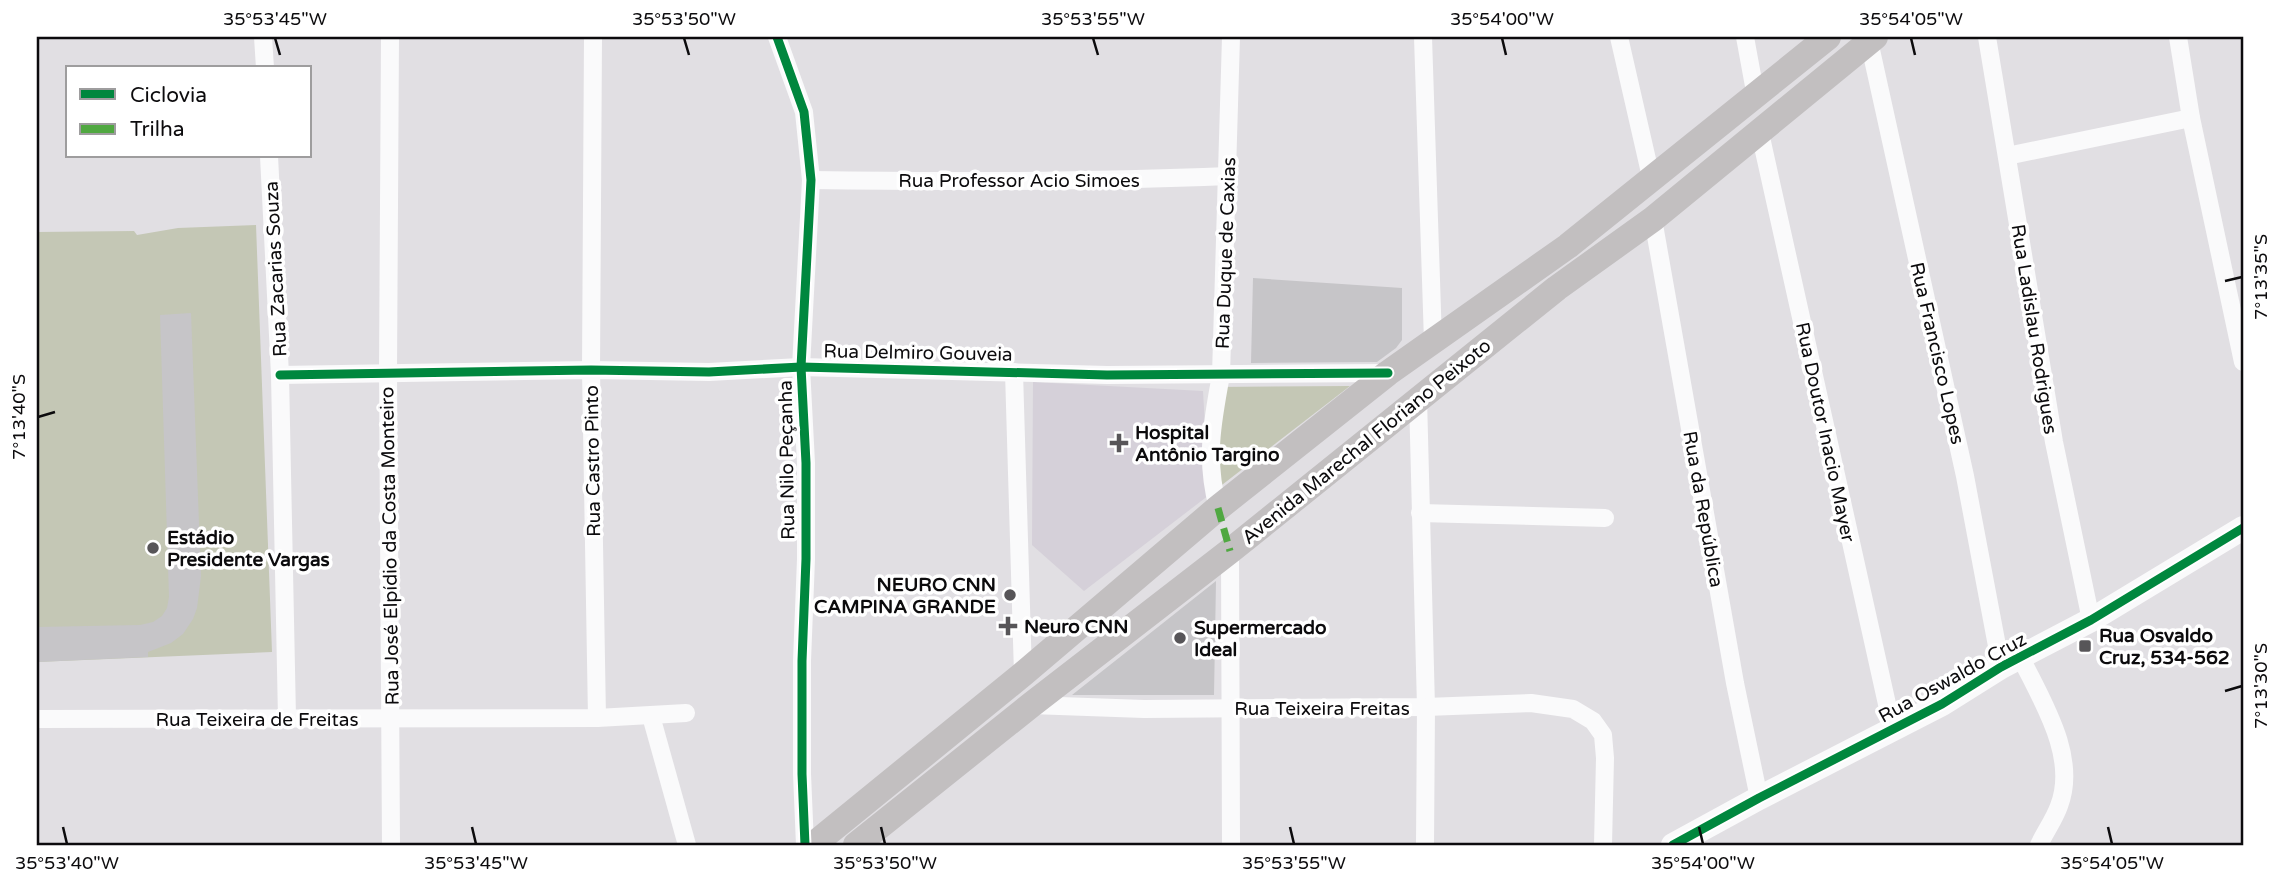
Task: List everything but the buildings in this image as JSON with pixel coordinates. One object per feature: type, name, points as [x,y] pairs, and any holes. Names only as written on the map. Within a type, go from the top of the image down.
[{"type":"main road","name":"Avenida Marechal Floriano Peixoto","points":[[813,845],[1023,674],[1218,508],[1388,373],[1567,246],[1828,37]]},
{"type":"main road","name":"Avenida Marechal Floriano Peixoto","points":[[856,845],[1230,551],[1557,288],[1653,219],[1872,39]]},
{"type":"street","points":[[264,37],[265,66]]},
{"type":"street","name":"Rua José Elpídio da Costa Monteiro","points":[[390,37],[388,372],[391,845]]},
{"type":"street","name":"Rua Castro Pinto","points":[[593,37],[591,370],[597,718]]},
{"type":"street","name":"Rua Nilo Peçanha","points":[[777,37],[804,112],[811,180],[801,368],[806,463],[802,661],[805,845]]},
{"type":"street","name":"Rua Duque de Caxias","points":[[1218,508],[1211,482],[1210,458],[1211,427],[1221,375],[1231,37]]},
{"type":"street","points":[[1423,37],[1433,341]]},
{"type":"street","points":[[1619,37],[1651,177]]},
{"type":"street","points":[[1745,37],[1756,97]]},
{"type":"street","name":"Rua Ladislau Rodrigues","points":[[1987,37],[2054,442],[2091,621]]},
{"type":"street","points":[[2178,37],[2191,118],[2243,362]]},
{"type":"street","name":"Rua Francisco Lopes","points":[[1872,39],[1965,476],[2011,663],[2055,729],[2065,777],[2059,805],[2039,845]]},
{"type":"street","points":[[2007,156],[2191,118]]},
{"type":"street","name":"Rua Doutor Inacio Mayer","points":[[1760,133],[1893,731]]},
{"type":"street","name":"Rua Zacarias Souza","points":[[269,158],[280,375],[287,718]]},
{"type":"street","name":"Rua Professor Acio Simoes","points":[[811,180],[990,183],[1228,176]]},
{"type":"street","name":"Rua da República","points":[[1653,219],[1735,683],[1759,798]]},
{"type":"street","name":"Rua Delmiro Gouveia","points":[[280,375],[591,370],[709,372],[801,368],[1107,375],[1388,373]]},
{"type":"street","points":[[1014,372],[1023,674]]},
{"type":"street","points":[[1418,398],[1426,707],[1425,845]]},
{"type":"street","points":[[1420,513],[1605,518]]},
{"type":"street","name":"Rua Oswaldo Cruz","points":[[1673,845],[1942,704],[2011,663],[2091,621],[2243,528]]},
{"type":"street","points":[[1230,551],[1231,845]]},
{"type":"street","name":"Rua Teixeira Freitas","points":[[1031,705],[1230,709],[1531,703],[1573,709],[1593,721],[1603,735],[1603,845]]},
{"type":"street","name":"Rua Teixeira de Freitas","points":[[37,719],[597,718],[686,713]]},
{"type":"street","points":[[651,716],[687,845]]},
{"type":"shaded area","name":"Hospital Antônio Targino","points":[[1033,382],[1203,391],[1209,495],[1084,591],[1032,545]]},
{"type":"green space","name":"Estádio Presidente Vargas","points":[[256,225],[272,652],[37,662],[37,232],[134,231],[137,235],[178,228]]},
{"type":"green space","points":[[1350,386],[1218,488],[1214,387]]},
{"type":"marked path","points":[[1218,508],[1230,551]]},
{"type":"cycle path","points":[[777,37],[804,112],[811,180],[801,367],[806,463],[802,661],[805,845]]},
{"type":"cycle path","points":[[280,375],[591,370],[709,372],[801,367],[1107,375],[1388,373]]},
{"type":"cycle path","points":[[1673,845],[1942,704],[2001,667],[2091,620],[2243,528]]},
{"type":"place","name":"Hospital Antônio Targino","points":[[1119,443]]},
{"type":"place","name":"Estádio Presidente Vargas","points":[[153,548]]},
{"type":"place","name":"NEURO CNN CAMPINA GRANDE","points":[[1010,595]]},
{"type":"place","name":"Neuro CNN","points":[[1008,626]]},
{"type":"place","name":"Supermercado Ideal","points":[[1180,638]]},
{"type":"place","name":"Rua Osvaldo Cruz, 534-562","points":[[2085,646]]}]
